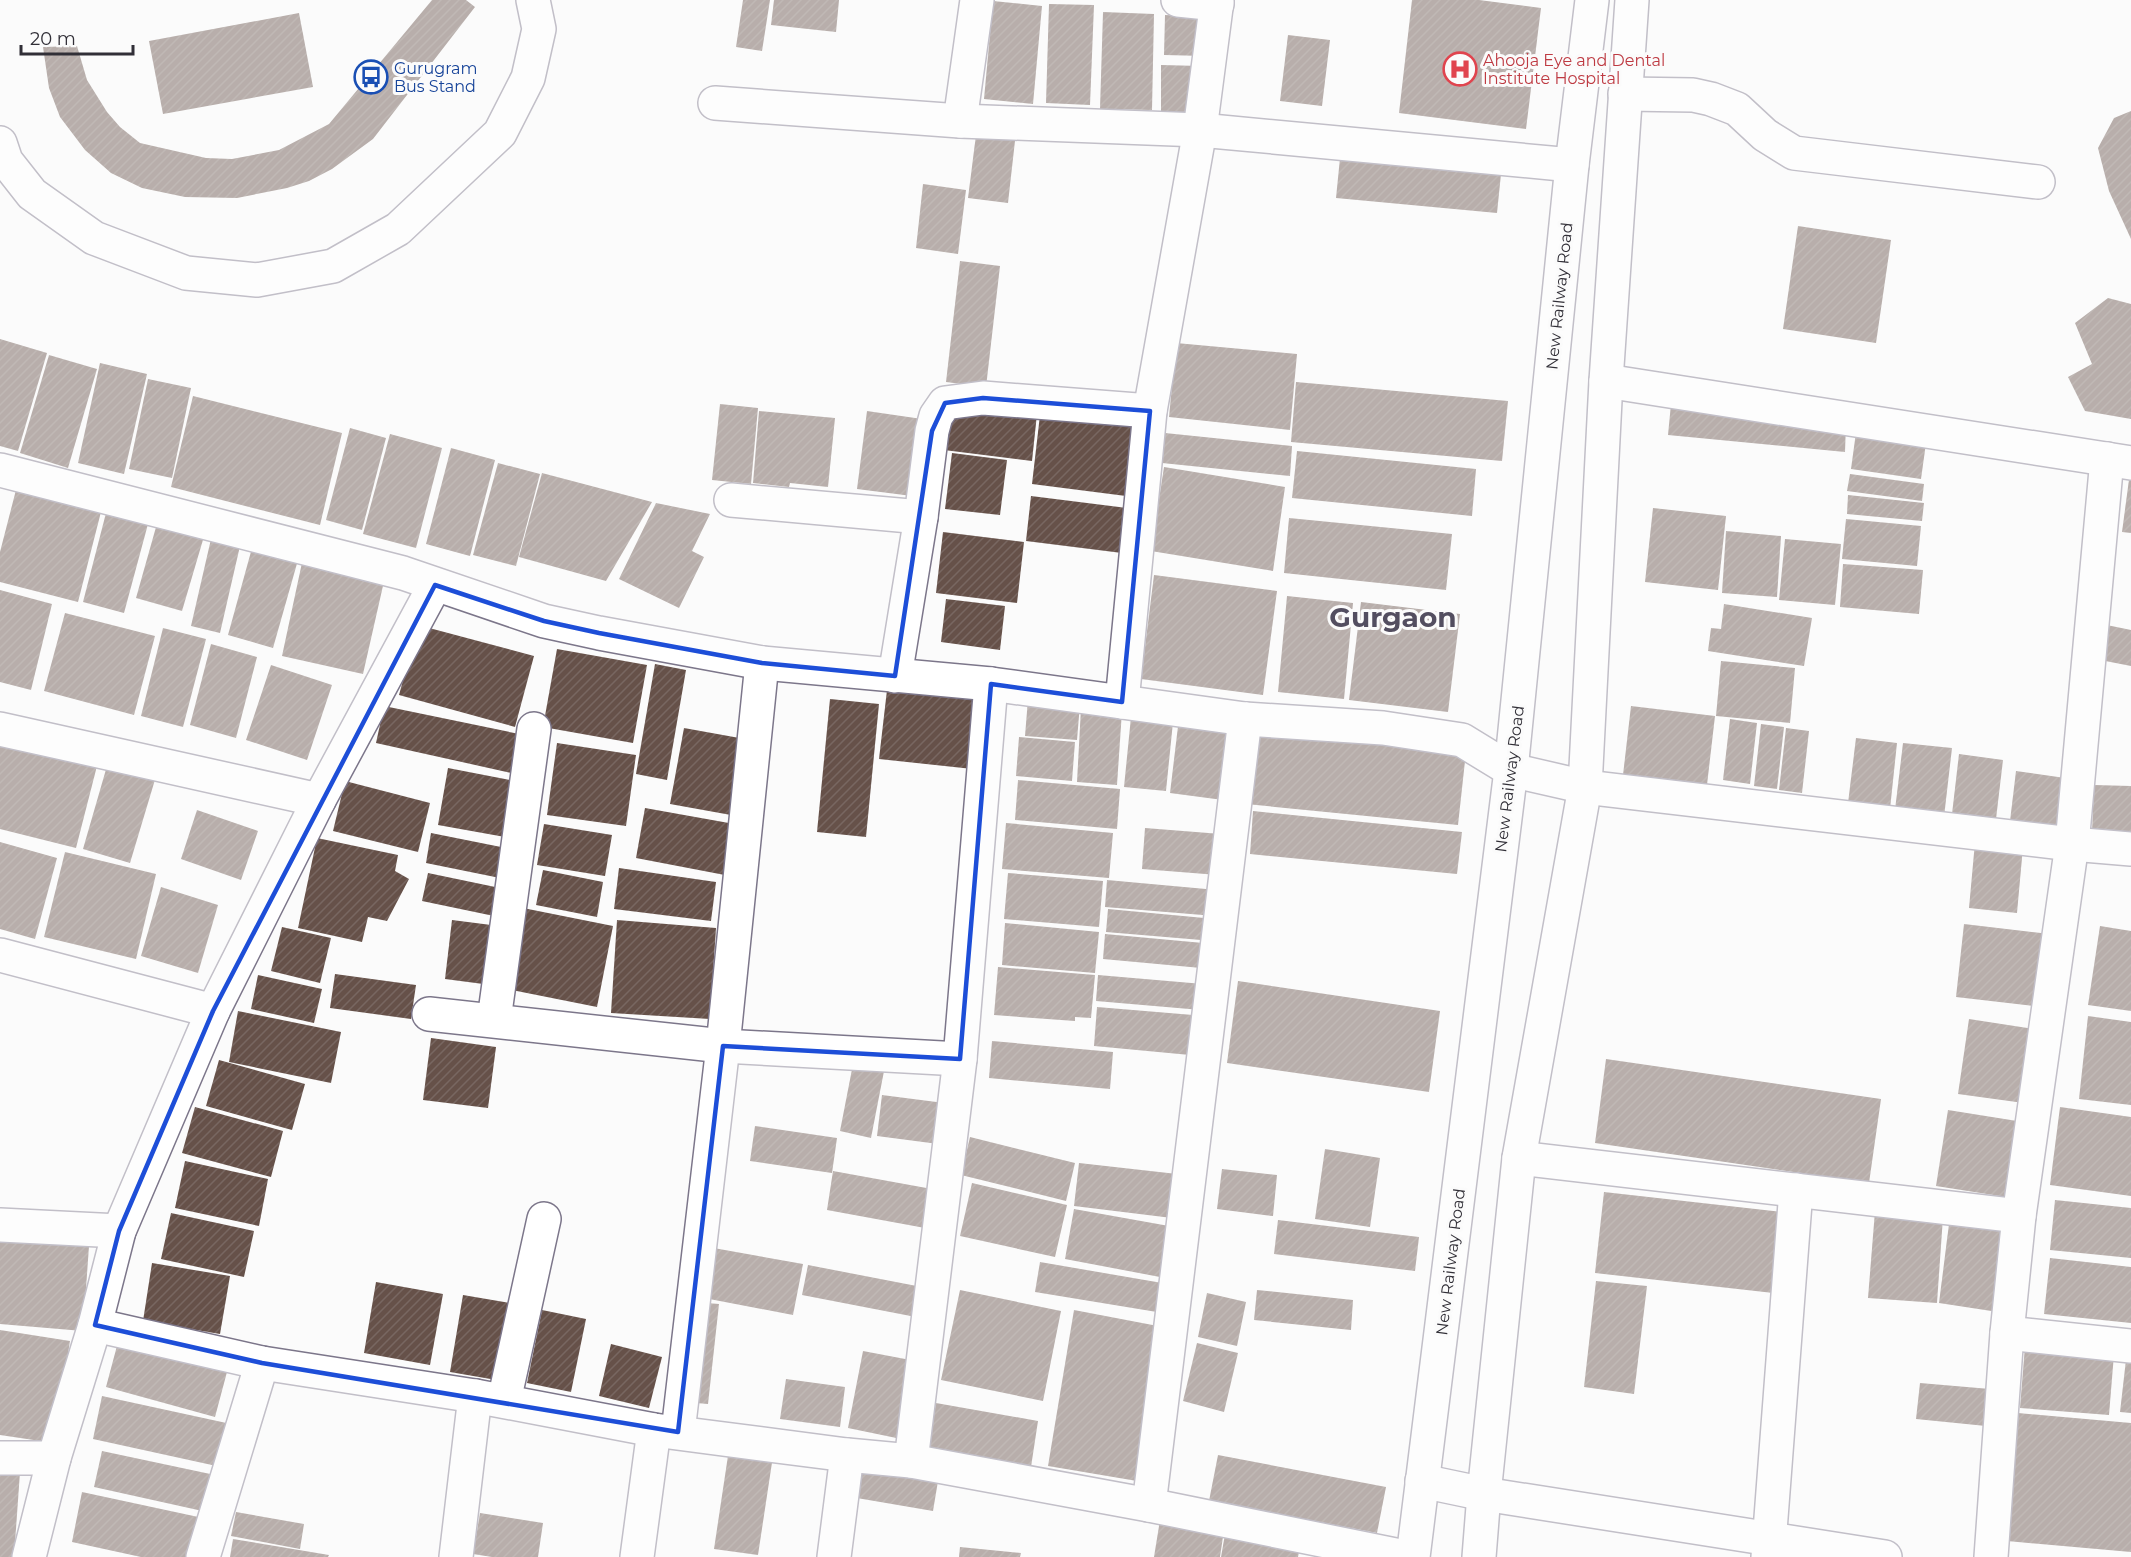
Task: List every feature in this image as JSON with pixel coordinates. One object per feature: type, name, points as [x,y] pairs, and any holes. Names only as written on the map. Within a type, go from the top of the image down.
[{"type":"street","points":[[0,143],[6,161],[32,194],[94,238],[186,273],[257,280],[333,266],[398,229],[500,133],[528,78],[539,30],[533,0]]},
{"type":"street","points":[[960,121],[977,0]]},
{"type":"street","points":[[1122,702],[1150,411],[1200,130],[1217,2],[1178,0]]},
{"type":"street","name":"New Railway Road","points":[[1413,1557],[1511,770],[1572,165],[1592,0]]},
{"type":"street","points":[[1479,1557],[1519,1158],[1585,787],[1606,381],[1632,0]]},
{"type":"street","points":[[1625,94],[1693,95],[1711,99],[1737,109],[1765,135],[1794,153],[2038,182]]},
{"type":"street","points":[[715,103],[960,121],[1200,130],[1572,165]]},
{"type":"street","points":[[1606,381],[2119,461],[2072,844],[2019,1216],[2007,1333],[1992,1557]]},
{"type":"street","points":[[895,676],[921,517],[932,431],[936,416],[945,403],[983,398],[1150,411]]},
{"type":"street","points":[[0,470],[403,573],[544,621],[762,663],[991,684],[1245,719],[1383,728],[1462,740],[1511,770],[1585,787],[2131,849]]},
{"type":"street","points":[[731,500],[921,517]]},
{"type":"street","points":[[29,1557],[54,1458],[95,1325],[119,1231],[213,1011],[319,800],[435,585]]},
{"type":"street","points":[[637,1557],[666,1431],[723,1046],[762,663]]},
{"type":"street","points":[[910,1461],[960,1059],[991,684]]},
{"type":"street","points":[[1149,1505],[1245,719]]},
{"type":"street","points":[[0,729],[319,800]]},
{"type":"street","points":[[495,1020],[534,729]]},
{"type":"street","points":[[0,955],[213,1011]]},
{"type":"street","points":[[429,1014],[723,1046],[960,1059]]},
{"type":"street","points":[[1519,1158],[2019,1216]]},
{"type":"street","points":[[1769,1548],[1796,1190]]},
{"type":"street","points":[[456,1557],[490,1398],[544,1219]]},
{"type":"street","points":[[0,1226],[119,1231]]},
{"type":"street","points":[[95,1325],[262,1363],[490,1398],[666,1431],[910,1461],[1149,1505],[1405,1557]]},
{"type":"street","points":[[2007,1333],[2131,1346]]},
{"type":"street","points":[[203,1557],[262,1363]]},
{"type":"street","points":[[834,1557],[847,1455]]},
{"type":"street","points":[[0,1458],[54,1458]]},
{"type":"street","points":[[1422,1481],[1769,1548],[1885,1557]]},
{"type":"highlighted area","points":[[983,398],[1150,411],[1122,702],[991,684],[960,1059],[723,1046],[678,1432],[262,1363],[95,1325],[119,1231],[213,1011],[435,585],[544,621],[599,633],[762,663],[895,676],[932,431],[945,403]]},
{"type":"building","points":[[432,0],[466,0],[475,7],[373,139],[332,169],[309,181],[287,188],[237,198],[185,197],[142,188],[111,173],[85,150],[60,117],[49,88],[43,47],[77,46],[87,80],[107,112],[120,127],[140,143],[206,158],[232,159],[279,150],[329,124]]},
{"type":"building","points":[[743,0],[770,0],[762,51],[736,47]]},
{"type":"building","points":[[774,0],[839,0],[836,32],[771,25]]},
{"type":"building","points":[[1412,0],[1479,0],[1541,8],[1526,129],[1399,113]]},
{"type":"building","points":[[993,1],[1042,6],[1033,104],[984,99]]},
{"type":"building","points":[[1049,4],[1094,5],[1090,105],[1046,103]]},
{"type":"building","points":[[1103,12],[1154,14],[1152,110],[1100,109]]},
{"type":"building","points":[[299,13],[313,87],[163,114],[149,41]]},
{"type":"building","points":[[1165,15],[1206,17],[1205,56],[1164,55]]},
{"type":"building","points":[[1288,35],[1330,40],[1322,106],[1280,101]]},
{"type":"building","points":[[1161,65],[1201,66],[1200,121],[1161,120]]},
{"type":"building","points":[[2131,111],[2131,239],[2109,191],[2098,148],[2114,118]]},
{"type":"building","points":[[977,127],[1016,132],[1008,203],[968,198]]},
{"type":"building","points":[[1340,158],[1501,174],[1497,213],[1336,198]]},
{"type":"building","points":[[923,184],[966,190],[958,254],[916,248]]},
{"type":"building","points":[[1798,226],[1891,240],[1876,343],[1783,329]]},
{"type":"building","points":[[960,261],[1000,266],[986,387],[946,382]]},
{"type":"building","points":[[2108,298],[2131,304],[2131,419],[2085,411],[2068,377],[2092,364],[2075,323]]},
{"type":"building","points":[[0,339],[47,353],[18,451],[0,446]]},
{"type":"building","points":[[1176,343],[1297,354],[1290,430],[1169,417]]},
{"type":"building","points":[[49,355],[97,369],[68,468],[20,453]]},
{"type":"building","points":[[100,363],[147,374],[124,474],[78,463]]},
{"type":"building","points":[[148,379],[191,388],[172,478],[129,469]]},
{"type":"building","points":[[1296,382],[1508,401],[1502,461],[1291,442]]},
{"type":"building","points":[[193,396],[342,433],[320,525],[171,487]]},
{"type":"building","points":[[950,403],[1037,414],[1032,461],[944,450]]},
{"type":"building","points":[[720,404],[758,408],[751,484],[712,480]]},
{"type":"building","points":[[1671,404],[1846,423],[1845,452],[1668,435]]},
{"type":"building","points":[[759,411],[835,418],[828,487],[790,483],[789,487],[753,483]]},
{"type":"building","points":[[867,411],[922,419],[912,496],[857,489]]},
{"type":"building","points":[[1040,415],[1135,426],[1126,496],[1032,484]]},
{"type":"building","points":[[1857,425],[1927,436],[1921,479],[1851,469]]},
{"type":"building","points":[[350,428],[386,438],[362,530],[326,520]]},
{"type":"building","points":[[1165,433],[1292,446],[1290,476],[1162,463]]},
{"type":"building","points":[[390,434],[442,448],[416,548],[363,534]]},
{"type":"building","points":[[451,448],[495,460],[470,556],[426,544]]},
{"type":"building","points":[[1297,451],[1476,469],[1472,516],[1292,498]]},
{"type":"building","points":[[952,453],[1007,460],[1000,515],[945,509]]},
{"type":"building","points":[[498,463],[540,474],[516,566],[473,555]]},
{"type":"building","points":[[1164,467],[1285,487],[1273,571],[1151,551]]},
{"type":"building","points":[[2131,472],[2131,533],[2122,532]]},
{"type":"building","points":[[542,473],[652,502],[606,581],[519,557]]},
{"type":"building","points":[[1850,474],[1924,484],[1922,501],[1847,491]]},
{"type":"building","points":[[17,486],[102,508],[78,602],[0,582],[0,552]]},
{"type":"building","points":[[1848,495],[1924,503],[1922,521],[1847,514]]},
{"type":"building","points":[[1031,496],[1127,508],[1122,553],[1026,541]]},
{"type":"building","points":[[656,503],[710,514],[692,551],[704,557],[679,608],[619,579]]},
{"type":"building","points":[[1653,508],[1726,516],[1718,590],[1645,582]]},
{"type":"building","points":[[106,513],[148,524],[124,613],[83,602]]},
{"type":"building","points":[[1289,518],[1452,534],[1446,590],[1284,573]]},
{"type":"building","points":[[1846,519],[1921,526],[1917,566],[1842,559]]},
{"type":"building","points":[[158,520],[205,533],[182,611],[136,598]]},
{"type":"building","points":[[1726,531],[1781,536],[1777,597],[1722,593]]},
{"type":"building","points":[[943,532],[1024,542],[1017,603],[936,593]]},
{"type":"building","points":[[211,539],[240,546],[220,633],[191,626]]},
{"type":"building","points":[[1785,539],[1841,544],[1835,605],[1779,600]]},
{"type":"building","points":[[252,548],[298,560],[273,648],[228,635]]},
{"type":"building","points":[[303,558],[385,577],[363,674],[282,656]]},
{"type":"building","points":[[1843,564],[1923,570],[1919,614],[1840,607]]},
{"type":"building","points":[[1154,575],[1277,591],[1263,695],[1141,679]]},
{"type":"building","points":[[0,590],[52,604],[31,690],[0,682]]},
{"type":"building","points":[[1287,596],[1353,603],[1344,699],[1278,692]]},
{"type":"building","points":[[946,599],[1005,606],[1000,650],[941,642]]},
{"type":"building","points":[[1361,602],[1460,614],[1448,712],[1349,700]]},
{"type":"building","points":[[1724,604],[1812,618],[1804,666],[1708,651],[1711,628],[1721,629]]},
{"type":"building","points":[[65,613],[155,636],[134,715],[44,691]]},
{"type":"building","points":[[2097,623],[2131,630],[2131,666],[2090,658]]},
{"type":"building","points":[[418,625],[534,656],[515,727],[399,695]]},
{"type":"building","points":[[163,628],[206,639],[183,727],[141,716]]},
{"type":"building","points":[[211,644],[257,657],[236,738],[190,725]]},
{"type":"building","points":[[557,649],[647,665],[633,743],[543,727]]},
{"type":"building","points":[[1721,661],[1795,668],[1790,723],[1716,716]]},
{"type":"building","points":[[655,664],[686,670],[667,780],[636,774]]},
{"type":"building","points":[[271,665],[332,685],[307,760],[246,740]]},
{"type":"building","points":[[887,690],[989,702],[982,770],[879,759]]},
{"type":"building","points":[[830,699],[879,704],[866,837],[817,832]]},
{"type":"building","points":[[1028,699],[1080,704],[1077,740],[1025,736]]},
{"type":"building","points":[[384,706],[524,735],[516,774],[376,743]]},
{"type":"building","points":[[1631,706],[1715,716],[1707,785],[1623,775]]},
{"type":"building","points":[[1081,708],[1122,711],[1117,785],[1077,782]]},
{"type":"building","points":[[1131,717],[1173,722],[1166,791],[1124,787]]},
{"type":"building","points":[[1179,718],[1232,726],[1223,800],[1170,793]]},
{"type":"building","points":[[1730,719],[1757,723],[1750,784],[1723,780]]},
{"type":"building","points":[[1761,724],[1784,727],[1777,789],[1754,786]]},
{"type":"building","points":[[684,728],[745,739],[731,815],[670,804]]},
{"type":"building","points":[[1786,728],[1809,731],[1802,793],[1779,790]]},
{"type":"building","points":[[1252,731],[1466,752],[1458,825],[1246,804]]},
{"type":"building","points":[[0,737],[98,762],[76,848],[0,829]]},
{"type":"building","points":[[1019,737],[1075,742],[1072,781],[1016,776]]},
{"type":"building","points":[[1856,738],[1897,743],[1890,809],[1848,803]]},
{"type":"building","points":[[557,743],[636,755],[626,826],[547,815]]},
{"type":"building","points":[[1903,743],[1952,748],[1944,817],[1895,810]]},
{"type":"building","points":[[1959,754],[2003,760],[1996,819],[1952,814]]},
{"type":"building","points":[[109,759],[157,773],[130,863],[83,849]]},
{"type":"building","points":[[448,768],[515,781],[505,837],[438,825]]},
{"type":"building","points":[[2016,771],[2072,779],[2066,829],[2010,821]]},
{"type":"building","points":[[1018,780],[1120,789],[1117,829],[1015,820]]},
{"type":"building","points":[[345,781],[430,803],[418,852],[333,831]]},
{"type":"building","points":[[2094,785],[2131,786],[2131,834],[2092,832]]},
{"type":"building","points":[[645,808],[740,825],[730,876],[636,858]]},
{"type":"building","points":[[197,810],[258,831],[241,880],[181,859]]},
{"type":"building","points":[[1253,811],[1462,832],[1457,874],[1250,854]]},
{"type":"building","points":[[1006,823],[1113,833],[1109,878],[1002,869]]},
{"type":"building","points":[[544,824],[612,835],[605,876],[537,865]]},
{"type":"building","points":[[1145,828],[1221,834],[1218,875],[1142,869]]},
{"type":"building","points":[[431,833],[506,848],[500,878],[426,863]]},
{"type":"building","points":[[317,838],[398,855],[395,871],[409,879],[387,921],[368,917],[362,942],[298,928]]},
{"type":"building","points":[[0,842],[57,858],[35,939],[0,929]]},
{"type":"building","points":[[1975,842],[2023,847],[2017,913],[1969,908]]},
{"type":"building","points":[[65,852],[156,874],[136,959],[44,937]]},
{"type":"building","points":[[619,868],[716,882],[711,921],[614,909]]},
{"type":"building","points":[[543,870],[603,882],[597,917],[536,905]]},
{"type":"building","points":[[428,873],[500,888],[494,916],[422,901]]},
{"type":"building","points":[[1008,873],[1103,881],[1099,927],[1004,919]]},
{"type":"building","points":[[1107,880],[1217,890],[1215,916],[1105,907]]},
{"type":"building","points":[[161,887],[218,905],[198,973],[141,956]]},
{"type":"building","points":[[523,908],[613,926],[597,1007],[507,989]]},
{"type":"building","points":[[1108,909],[1215,919],[1213,941],[1106,932]]},
{"type":"building","points":[[452,920],[499,926],[491,985],[445,979]]},
{"type":"building","points":[[617,920],[716,928],[710,1019],[611,1013]]},
{"type":"building","points":[[1005,923],[1099,932],[1095,973],[1002,965]]},
{"type":"building","points":[[1964,924],[2050,934],[2042,1007],[1956,997]]},
{"type":"building","points":[[2100,926],[2131,931],[2131,1011],[2088,1005]]},
{"type":"building","points":[[282,927],[331,938],[320,983],[271,971]]},
{"type":"building","points":[[1105,934],[1214,944],[1212,969],[1103,959]]},
{"type":"building","points":[[998,967],[1095,975],[1091,1018],[1075,1017],[1075,1021],[994,1015]]},
{"type":"building","points":[[335,974],[416,985],[411,1019],[330,1008]]},
{"type":"building","points":[[258,975],[322,989],[314,1023],[251,1009]]},
{"type":"building","points":[[1098,975],[1203,984],[1201,1010],[1096,1001]]},
{"type":"building","points":[[1238,981],[1440,1011],[1429,1092],[1227,1063]]},
{"type":"building","points":[[1097,1007],[1193,1015],[1190,1055],[1094,1046]]},
{"type":"building","points":[[238,1011],[341,1032],[331,1083],[229,1062]]},
{"type":"building","points":[[2088,1016],[2131,1022],[2131,1105],[2079,1099]]},
{"type":"building","points":[[1969,1019],[2041,1030],[2031,1104],[1958,1094]]},
{"type":"building","points":[[431,1038],[496,1047],[488,1108],[423,1100]]},
{"type":"building","points":[[992,1041],[1113,1052],[1110,1089],[989,1078]]},
{"type":"building","points":[[854,1059],[885,1066],[871,1138],[840,1131]]},
{"type":"building","points":[[1606,1059],[1881,1099],[1869,1183],[1595,1143]]},
{"type":"building","points":[[219,1060],[305,1084],[292,1130],[206,1106]]},
{"type":"building","points":[[882,1095],[952,1104],[946,1145],[877,1136]]},
{"type":"building","points":[[195,1107],[283,1131],[271,1177],[182,1153]]},
{"type":"building","points":[[2060,1107],[2131,1117],[2131,1196],[2050,1185]]},
{"type":"building","points":[[1948,1110],[2017,1121],[2006,1197],[1936,1186]]},
{"type":"building","points":[[755,1126],[837,1138],[832,1173],[750,1161]]},
{"type":"building","points":[[970,1137],[1075,1163],[1066,1201],[961,1175]]},
{"type":"building","points":[[1325,1149],[1380,1158],[1370,1227],[1315,1219]]},
{"type":"building","points":[[185,1161],[268,1179],[259,1226],[175,1208]]},
{"type":"building","points":[[1079,1163],[1177,1174],[1172,1218],[1074,1206]]},
{"type":"building","points":[[1222,1169],[1277,1175],[1273,1216],[1217,1209]]},
{"type":"building","points":[[833,1171],[932,1189],[925,1228],[827,1210]]},
{"type":"building","points":[[972,1183],[1067,1205],[1055,1257],[960,1236]]},
{"type":"building","points":[[1604,1192],[1791,1213],[1782,1294],[1595,1273]]},
{"type":"building","points":[[2055,1200],[2131,1208],[2131,1258],[2050,1250]]},
{"type":"building","points":[[1074,1209],[1169,1226],[1160,1277],[1065,1259]]},
{"type":"building","points":[[1875,1211],[1943,1217],[1937,1303],[1868,1298]]},
{"type":"building","points":[[171,1213],[254,1231],[244,1277],[161,1259]]},
{"type":"building","points":[[1950,1216],[2010,1224],[1998,1312],[1939,1303]]},
{"type":"building","points":[[1278,1220],[1419,1237],[1415,1271],[1274,1254]]},
{"type":"building","points":[[0,1239],[89,1246],[83,1331],[0,1324]]},
{"type":"building","points":[[708,1247],[803,1264],[793,1315],[699,1297]]},
{"type":"building","points":[[2050,1258],[2131,1267],[2131,1323],[2044,1314]]},
{"type":"building","points":[[1040,1262],[1168,1284],[1163,1313],[1035,1292]]},
{"type":"building","points":[[152,1263],[230,1276],[220,1334],[143,1321]]},
{"type":"building","points":[[808,1265],[927,1288],[921,1318],[802,1295]]},
{"type":"building","points":[[1596,1281],[1647,1286],[1634,1394],[1584,1387]]},
{"type":"building","points":[[376,1282],[443,1294],[430,1365],[364,1353]]},
{"type":"building","points":[[960,1290],[1061,1311],[1043,1401],[941,1380]]},
{"type":"building","points":[[1257,1290],[1353,1300],[1351,1330],[1254,1320]]},
{"type":"building","points":[[1207,1293],[1246,1302],[1237,1346],[1198,1337]]},
{"type":"building","points":[[463,1295],[521,1305],[508,1382],[450,1372]]},
{"type":"building","points":[[695,1302],[719,1304],[708,1404],[684,1402]]},
{"type":"building","points":[[542,1310],[586,1319],[571,1392],[527,1383]]},
{"type":"building","points":[[1074,1310],[1163,1327],[1137,1481],[1048,1466]]},
{"type":"building","points":[[0,1330],[70,1341],[54,1443],[0,1435]]},
{"type":"building","points":[[118,1342],[227,1372],[215,1417],[106,1387]]},
{"type":"building","points":[[1197,1343],[1238,1353],[1224,1412],[1183,1401]]},
{"type":"building","points":[[611,1344],[662,1357],[649,1408],[599,1396]]},
{"type":"building","points":[[2025,1346],[2114,1354],[2109,1415],[2020,1408]]},
{"type":"building","points":[[863,1351],[921,1362],[906,1440],[848,1428]]},
{"type":"building","points":[[2127,1351],[2131,1352],[2131,1413],[2120,1412]]},
{"type":"building","points":[[786,1379],[845,1387],[840,1427],[780,1419]]},
{"type":"building","points":[[1920,1383],[1990,1389],[1986,1426],[1916,1419]]},
{"type":"building","points":[[102,1396],[231,1424],[221,1467],[93,1439]]},
{"type":"building","points":[[936,1403],[1038,1421],[1031,1467],[928,1450]]},
{"type":"building","points":[[2018,1413],[2131,1423],[2131,1552],[2007,1541]]},
{"type":"building","points":[[729,1449],[773,1456],[758,1555],[714,1549]]},
{"type":"building","points":[[102,1451],[215,1475],[207,1512],[94,1487]]},
{"type":"building","points":[[1218,1455],[1386,1487],[1377,1533],[1209,1501]]},
{"type":"building","points":[[856,1462],[939,1475],[933,1511],[851,1497]]},
{"type":"building","points":[[0,1470],[20,1472],[14,1557],[0,1557]]},
{"type":"building","points":[[82,1492],[203,1518],[195,1557],[141,1557],[72,1542]]},
{"type":"building","points":[[236,1512],[304,1524],[300,1549],[231,1536]]},
{"type":"building","points":[[480,1513],[543,1523],[538,1557],[492,1557],[473,1554]]},
{"type":"building","points":[[1160,1520],[1224,1530],[1220,1557],[1154,1557]]},
{"type":"building","points":[[1225,1534],[1300,1547],[1298,1557],[1221,1557]]},
{"type":"building","points":[[233,1539],[329,1555],[328,1557],[230,1557]]},
{"type":"building","points":[[960,1547],[1021,1553],[1020,1557],[959,1557]]},
{"type":"place","name":"Ahooja Eye and Dental Institute Hospital","points":[[1460,69]]},
{"type":"place","name":"Gurugram Bus Stand","points":[[371,77]]},
{"type":"district","name":"Gurgaon","points":[[1393,617]]}]
